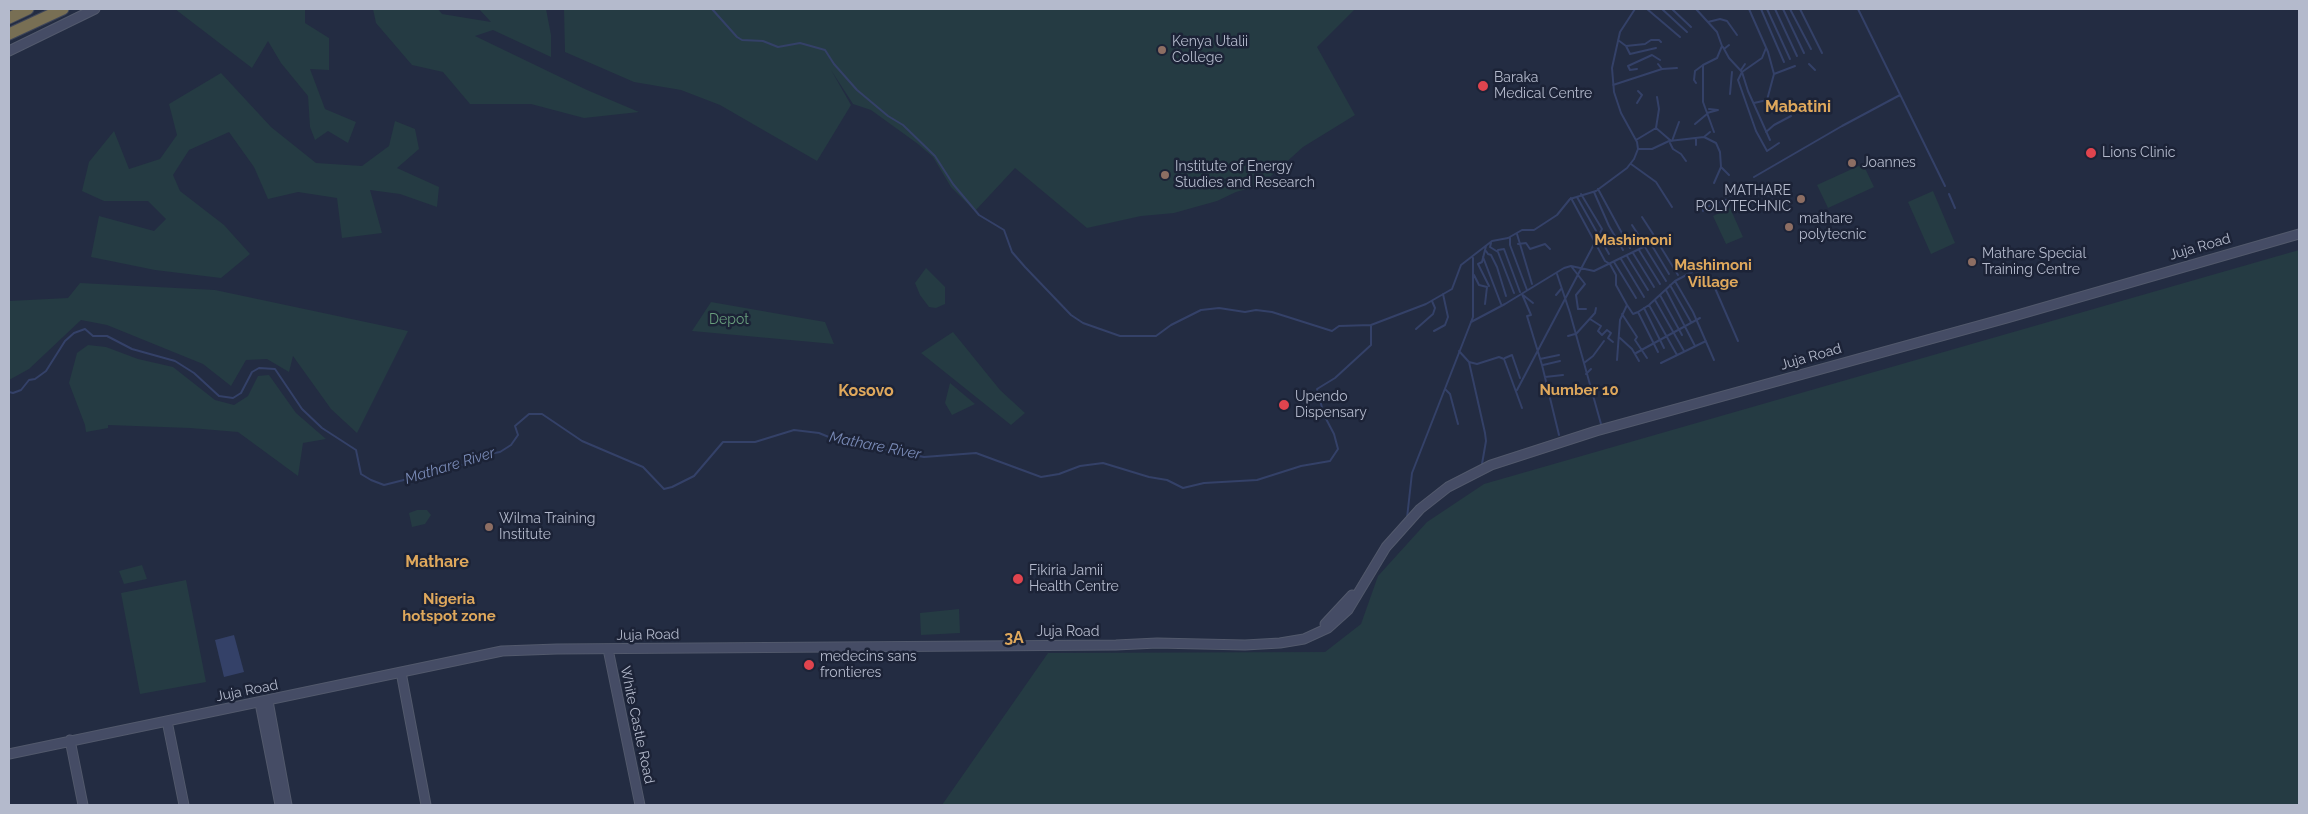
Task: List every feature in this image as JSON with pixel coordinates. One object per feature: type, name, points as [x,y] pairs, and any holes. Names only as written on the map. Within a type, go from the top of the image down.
[{"type":"highway","points":[[9,18],[28,9]]},
{"type":"highway","points":[[9,34],[63,9]]},
{"type":"main road","points":[[9,51],[95,9]]},
{"type":"main road","name":"Juja Road","points":[[9,754],[502,651],[1166,643],[1245,645],[1298,640],[1313,636],[1338,621],[1348,610],[1369,574],[1399,531],[1425,504],[1459,480],[1491,465],[1596,431],[2008,318],[2299,234]]},
{"type":"main road","name":"White Castle Road","points":[[608,650],[640,805]]},
{"type":"main road","points":[[401,672],[426,805]]},
{"type":"main road","points":[[267,720],[276,704],[292,696]]},
{"type":"main road","points":[[264,702],[280,805]]},
{"type":"main road","points":[[243,705],[267,720],[288,805]]},
{"type":"main road","points":[[167,721],[184,805]]},
{"type":"main road","points":[[70,740],[83,805]]},
{"type":"green space","points":[[175,9],[305,9],[305,23],[329,38],[329,70],[310,69],[325,109],[356,122],[348,143],[328,131],[315,140],[310,127],[308,96],[281,63],[268,41],[252,68]]},
{"type":"green space","points":[[373,9],[438,9],[442,14],[491,22],[479,9],[546,9],[551,35],[551,57],[493,30],[475,36],[587,90],[639,112],[584,118],[531,104],[470,104],[443,72],[412,65],[376,23]]},
{"type":"green space","points":[[564,9],[1355,9],[1317,47],[1355,115],[1303,147],[1261,185],[1236,192],[1217,201],[1174,213],[1141,216],[1087,228],[1015,168],[975,211],[951,187],[933,157],[871,110],[853,104],[831,70],[851,105],[817,161],[720,105],[681,90],[634,82],[565,52]]},
{"type":"green space","points":[[221,73],[271,127],[316,163],[362,166],[389,146],[395,121],[415,129],[419,149],[397,168],[439,187],[437,207],[400,194],[370,190],[382,233],[342,238],[337,198],[298,192],[268,199],[254,167],[229,132],[189,150],[173,175],[180,191],[224,225],[250,254],[221,278],[155,270],[91,257],[99,216],[154,231],[166,219],[148,201],[104,201],[82,191],[89,162],[114,131],[129,169],[160,159],[177,135],[169,104]]},
{"type":"green space","points":[[1863,164],[1874,187],[1828,208],[1817,185]]},
{"type":"green space","points":[[1933,191],[1955,243],[1931,254],[1908,202]]},
{"type":"green space","points":[[1730,208],[1743,237],[1726,244],[1713,216]]},
{"type":"green space","points":[[2299,250],[2299,805],[942,805],[1048,653],[1325,652],[1361,624],[1378,576],[1427,522],[1484,484]]},
{"type":"green space","points":[[926,268],[945,287],[945,304],[936,308],[929,307],[920,295],[915,283]]},
{"type":"green space","points":[[80,283],[215,290],[408,331],[357,433],[331,409],[293,356],[289,372],[267,359],[246,360],[231,386],[203,364],[107,325],[81,320],[29,369],[9,380],[9,301],[68,298]]},
{"type":"green space","name":"Depot","points":[[711,302],[825,322],[834,344],[692,331]]},
{"type":"green space","points":[[953,332],[1000,390],[1025,413],[1011,425],[921,353]]},
{"type":"green space","points":[[88,345],[106,347],[138,359],[173,367],[215,400],[234,405],[248,396],[258,376],[269,375],[296,413],[326,439],[303,443],[298,476],[238,432],[108,425],[108,428],[86,432],[69,383],[77,353]]},
{"type":"green space","points":[[950,383],[975,404],[952,415],[945,403]]},
{"type":"green space","points":[[417,510],[427,510],[431,515],[425,524],[412,527],[409,513]]},
{"type":"green space","points":[[142,565],[147,579],[124,584],[119,571]]},
{"type":"green space","points":[[186,580],[206,682],[140,694],[121,593]]},
{"type":"green space","points":[[959,609],[960,633],[921,635],[920,613]]},
{"type":"water","points":[[234,635],[244,672],[224,677],[215,640]]},
{"type":"waterway","points":[[712,9],[737,37],[742,40],[763,41],[778,47],[800,43],[825,50],[834,64],[857,90],[888,116],[903,125],[935,156],[953,184],[979,215],[1004,230],[1012,252],[1025,267],[1071,315],[1083,323],[1120,336],[1156,336],[1171,325],[1201,310],[1219,308],[1245,312],[1256,310],[1272,312],[1332,331],[1339,326],[1371,325]]},
{"type":"waterway","name":"Mathare River","points":[[9,392],[13,393],[21,390],[29,380],[35,379],[46,371],[65,341],[74,333],[85,329],[93,336],[107,336],[132,349],[175,361],[194,373],[219,396],[233,398],[241,393],[252,372],[259,368],[275,369],[302,409],[322,428],[356,450],[361,474],[384,485],[471,463],[484,455],[500,452],[511,445],[518,435],[515,426],[529,414],[542,414],[582,441],[643,467],[664,489],[694,476],[723,442],[755,442],[794,430],[819,433],[841,442],[924,457],[976,453],[1041,477],[1059,474],[1080,466],[1103,463],[1149,477],[1167,480],[1183,488],[1204,483],[1257,480],[1301,466],[1330,461],[1338,449],[1334,434],[1324,415],[1317,389],[1335,378],[1371,345],[1371,325],[1426,304],[1452,289],[1461,265],[1492,241],[1508,238],[1522,230],[1534,230],[1557,215],[1570,199],[1596,191],[1627,168],[1634,159],[1638,149],[1637,142],[1621,113],[1614,92],[1612,68],[1620,32],[1635,9]]},
{"type":"waterway","points":[[1647,9],[1680,37]]},
{"type":"waterway","points":[[1662,9],[1687,32]]},
{"type":"waterway","points":[[1672,9],[1691,27]]},
{"type":"waterway","points":[[1696,9],[1717,32],[1722,46],[1717,58],[1703,65],[1703,102],[1714,132]]},
{"type":"waterway","points":[[1749,9],[1768,52],[1774,74],[1767,100],[1754,103]]},
{"type":"waterway","points":[[1761,9],[1784,62]]},
{"type":"waterway","points":[[1767,9],[1790,59]]},
{"type":"waterway","points":[[1775,9],[1797,56]]},
{"type":"waterway","points":[[1783,9],[1804,53]]},
{"type":"waterway","points":[[1790,9],[1811,49]]},
{"type":"waterway","points":[[1800,9],[1822,53]]},
{"type":"waterway","points":[[1858,9],[1945,186]]},
{"type":"waterway","points":[[1708,22],[1720,19],[1727,21],[1737,35]]},
{"type":"waterway","points":[[1618,40],[1626,46],[1645,44],[1651,40],[1659,40],[1661,42]]},
{"type":"waterway","points":[[1724,49],[1729,45]]},
{"type":"waterway","points":[[1626,46],[1630,54],[1656,48]]},
{"type":"waterway","points":[[1723,47],[1729,58],[1742,72],[1748,91],[1770,140]]},
{"type":"waterway","points":[[1766,48],[1762,58],[1742,72],[1738,80],[1756,131],[1767,151],[1779,143]]},
{"type":"waterway","points":[[1628,66],[1652,55],[1660,60]]},
{"type":"waterway","points":[[1613,85],[1662,69],[1658,64]]},
{"type":"waterway","points":[[1741,70],[1745,64]]},
{"type":"waterway","points":[[1809,64],[1815,70]]},
{"type":"waterway","points":[[1696,83],[1694,80],[1695,71],[1703,65]]},
{"type":"waterway","points":[[1628,66],[1630,70],[1637,69]]},
{"type":"waterway","points":[[1774,74],[1795,66]]},
{"type":"waterway","points":[[1662,69],[1677,68]]},
{"type":"waterway","points":[[1730,94],[1732,72]]},
{"type":"waterway","points":[[1637,103],[1642,95],[1638,91]]},
{"type":"waterway","points":[[1754,177],[1900,95]]},
{"type":"waterway","points":[[1636,140],[1656,128],[1659,109],[1657,97]]},
{"type":"waterway","points":[[1707,113],[1718,110],[1709,109]]},
{"type":"waterway","points":[[1695,124],[1707,114]]},
{"type":"waterway","points":[[1766,132],[1774,125],[1791,116]]},
{"type":"waterway","points":[[1672,141],[1679,122]]},
{"type":"waterway","points":[[1656,128],[1670,140]]},
{"type":"waterway","points":[[1704,137],[1710,132]]},
{"type":"waterway","points":[[1638,149],[1652,149],[1669,141],[1704,137],[1716,143],[1720,152],[1721,167],[1729,175]]},
{"type":"waterway","points":[[1696,138],[1696,145]]},
{"type":"waterway","points":[[1670,143],[1673,149],[1681,154],[1686,161]]},
{"type":"waterway","points":[[1631,164],[1656,182],[1672,207]]},
{"type":"waterway","points":[[1714,183],[1721,167]]},
{"type":"waterway","points":[[1598,189],[1630,248]]},
{"type":"waterway","points":[[1594,192],[1609,226],[1623,250]]},
{"type":"waterway","points":[[1517,390],[1602,229],[1581,194]]},
{"type":"waterway","points":[[1949,194],[1955,208]]},
{"type":"waterway","points":[[1577,197],[1609,254]]},
{"type":"waterway","points":[[1571,198],[1605,261],[1610,264],[1616,275],[1616,285],[1627,305],[1620,320],[1617,360]]},
{"type":"waterway","points":[[1703,211],[1703,209],[1723,200],[1731,200]]},
{"type":"waterway","points":[[1642,217],[1655,237]]},
{"type":"waterway","points":[[1632,225],[1643,242]]},
{"type":"waterway","points":[[1517,234],[1532,284]]},
{"type":"waterway","points":[[1510,238],[1510,245],[1527,290]]},
{"type":"waterway","points":[[1471,322],[1505,304],[1564,268],[1571,266],[1594,271],[1662,238]]},
{"type":"waterway","points":[[1657,241],[1678,275]]},
{"type":"waterway","points":[[1491,243],[1490,247],[1498,252],[1514,293]]},
{"type":"waterway","points":[[1518,244],[1526,243],[1530,249],[1545,244],[1550,249]]},
{"type":"waterway","points":[[1651,244],[1669,274]]},
{"type":"waterway","points":[[1486,246],[1482,262],[1478,264],[1489,286]]},
{"type":"waterway","points":[[1645,247],[1666,281]]},
{"type":"waterway","points":[[1498,250],[1504,249],[1520,292]]},
{"type":"waterway","points":[[1639,250],[1660,284]]},
{"type":"waterway","points":[[1486,251],[1491,255],[1497,267],[1506,296]]},
{"type":"waterway","points":[[1633,253],[1654,287]]},
{"type":"waterway","points":[[1627,256],[1648,290]]},
{"type":"waterway","points":[[1483,257],[1501,304]]},
{"type":"waterway","points":[[1407,518],[1412,473],[1473,317],[1473,258]]},
{"type":"waterway","points":[[1621,259],[1644,297]]},
{"type":"waterway","points":[[1614,262],[1636,298]]},
{"type":"waterway","points":[[1571,266],[1585,284],[1576,295],[1578,309],[1586,309]]},
{"type":"waterway","points":[[1627,305],[1633,314],[1638,312],[1649,305],[1675,281],[1692,272]]},
{"type":"waterway","points":[[1557,274],[1601,424]]},
{"type":"waterway","points":[[1474,275],[1479,285],[1487,287],[1485,304]]},
{"type":"waterway","points":[[1711,279],[1738,341]]},
{"type":"waterway","points":[[1675,281],[1693,312],[1714,360]]},
{"type":"waterway","points":[[1670,285],[1691,322]]},
{"type":"waterway","points":[[1556,295],[1561,289]]},
{"type":"waterway","points":[[1666,290],[1695,346]]},
{"type":"waterway","points":[[1434,331],[1445,325],[1448,317],[1443,294]]},
{"type":"waterway","points":[[1522,294],[1531,315],[1527,316],[1542,365],[1559,435]]},
{"type":"waterway","points":[[1523,295],[1533,303]]},
{"type":"waterway","points":[[1660,295],[1682,335]]},
{"type":"waterway","points":[[1655,300],[1684,351]]},
{"type":"waterway","points":[[1416,329],[1433,314],[1435,308],[1432,301]]},
{"type":"waterway","points":[[1649,305],[1677,355]]},
{"type":"waterway","points":[[1576,334],[1595,313],[1596,308]]},
{"type":"waterway","points":[[1644,308],[1664,348]]},
{"type":"waterway","points":[[1638,312],[1658,352]]},
{"type":"waterway","points":[[1622,314],[1637,337],[1635,340],[1647,358]]},
{"type":"waterway","points":[[1636,353],[1700,318]]},
{"type":"waterway","points":[[1590,319],[1601,326],[1598,331],[1602,335],[1607,330],[1611,333],[1608,338],[1613,342]]},
{"type":"waterway","points":[[1568,336],[1575,334]]},
{"type":"waterway","points":[[1620,338],[1632,349],[1639,361]]},
{"type":"waterway","points":[[1584,363],[1593,356],[1604,341]]},
{"type":"waterway","points":[[1661,363],[1706,341]]},
{"type":"waterway","points":[[1459,351],[1469,362],[1485,433],[1486,441],[1482,464]]},
{"type":"waterway","points":[[1505,358],[1512,355],[1520,378]]},
{"type":"waterway","points":[[1540,359],[1559,355]]},
{"type":"waterway","points":[[1469,362],[1477,364],[1499,357],[1504,359],[1522,408]]},
{"type":"waterway","points":[[1543,365],[1560,361]]},
{"type":"waterway","points":[[1586,374],[1591,369]]},
{"type":"waterway","points":[[1545,377],[1563,375]]},
{"type":"waterway","points":[[1445,389],[1450,394],[1458,424]]},
{"type":"place","name":"Kenya Utalii College","points":[[1162,50]]},
{"type":"place","name":"Baraka Medical Centre","points":[[1483,86]]},
{"type":"place","name":"Lions Clinic","points":[[2091,153]]},
{"type":"place","name":"Joannes","points":[[1852,163]]},
{"type":"place","name":"Institute of Energy Studies and Research","points":[[1165,175]]},
{"type":"place","name":"MATHARE POLYTECHNIC","points":[[1801,199]]},
{"type":"place","name":"mathare polytecnic","points":[[1789,227]]},
{"type":"place","name":"Mathare Special Training Centre","points":[[1972,262]]},
{"type":"place","name":"Upendo Dispensary","points":[[1284,405]]},
{"type":"place","name":"Wilma Training Institute","points":[[489,527]]},
{"type":"place","name":"Fikiria Jamii Health Centre","points":[[1018,579]]},
{"type":"place","name":"medecins sans frontieres","points":[[809,665]]},
{"type":"district","name":"Mabatini","points":[[1798,107]]},
{"type":"district","name":"Mashimoni","points":[[1633,240]]},
{"type":"district","name":"Mashimoni Village","points":[[1713,274]]},
{"type":"district","name":"Number 10","points":[[1579,390]]},
{"type":"district","name":"Kosovo","points":[[866,391]]},
{"type":"district","name":"Mathare","points":[[437,562]]},
{"type":"district","name":"Nigeria hotspot zone","points":[[449,608]]},
{"type":"district","name":"3A","points":[[1014,638]]}]
